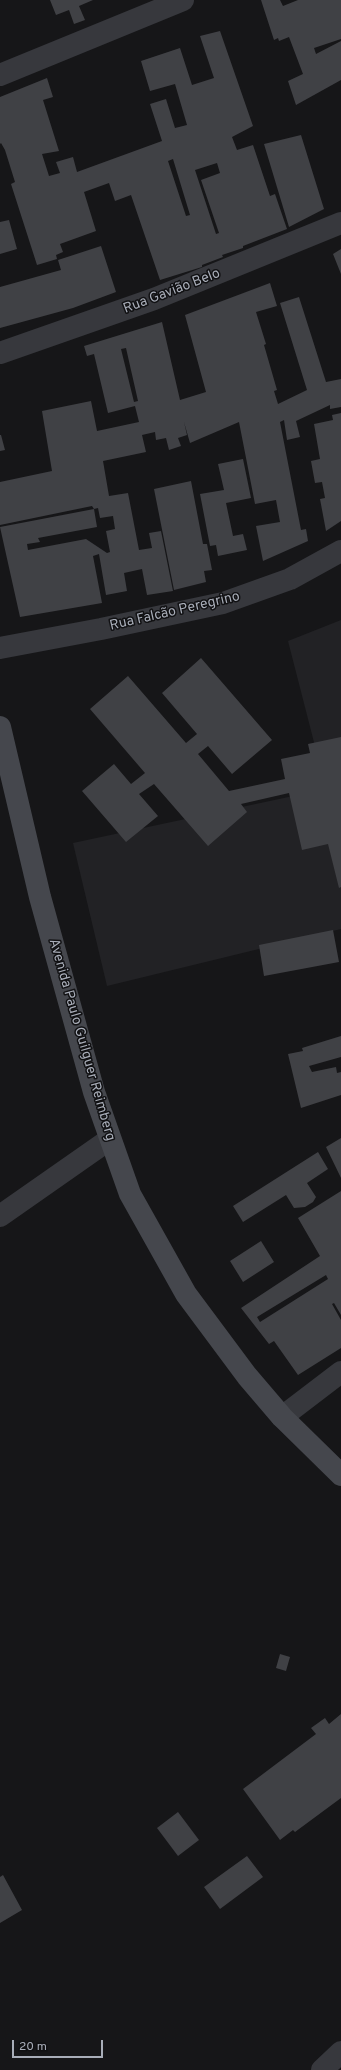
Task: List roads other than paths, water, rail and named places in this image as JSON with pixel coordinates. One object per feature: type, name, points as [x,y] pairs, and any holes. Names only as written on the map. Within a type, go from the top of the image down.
[{"type":"main road","name":"Avenida Paulo Guilguer Reimberg","points":[[0,727],[40,897],[94,1092],[130,1194],[186,1294],[247,1376],[282,1417],[341,1475]]},
{"type":"street","points":[[0,74],[183,0]]},
{"type":"street","name":"Rua Gavião Belo","points":[[0,354],[154,299],[341,223]]},
{"type":"street","name":"Rua Falcão Peregrino","points":[[0,648],[102,629],[223,603],[290,579],[341,551]]},
{"type":"street","points":[[0,1216],[110,1139]]},
{"type":"street","points":[[282,1417],[341,1372]]},
{"type":"street","points":[[322,2070],[341,2052]]}]
